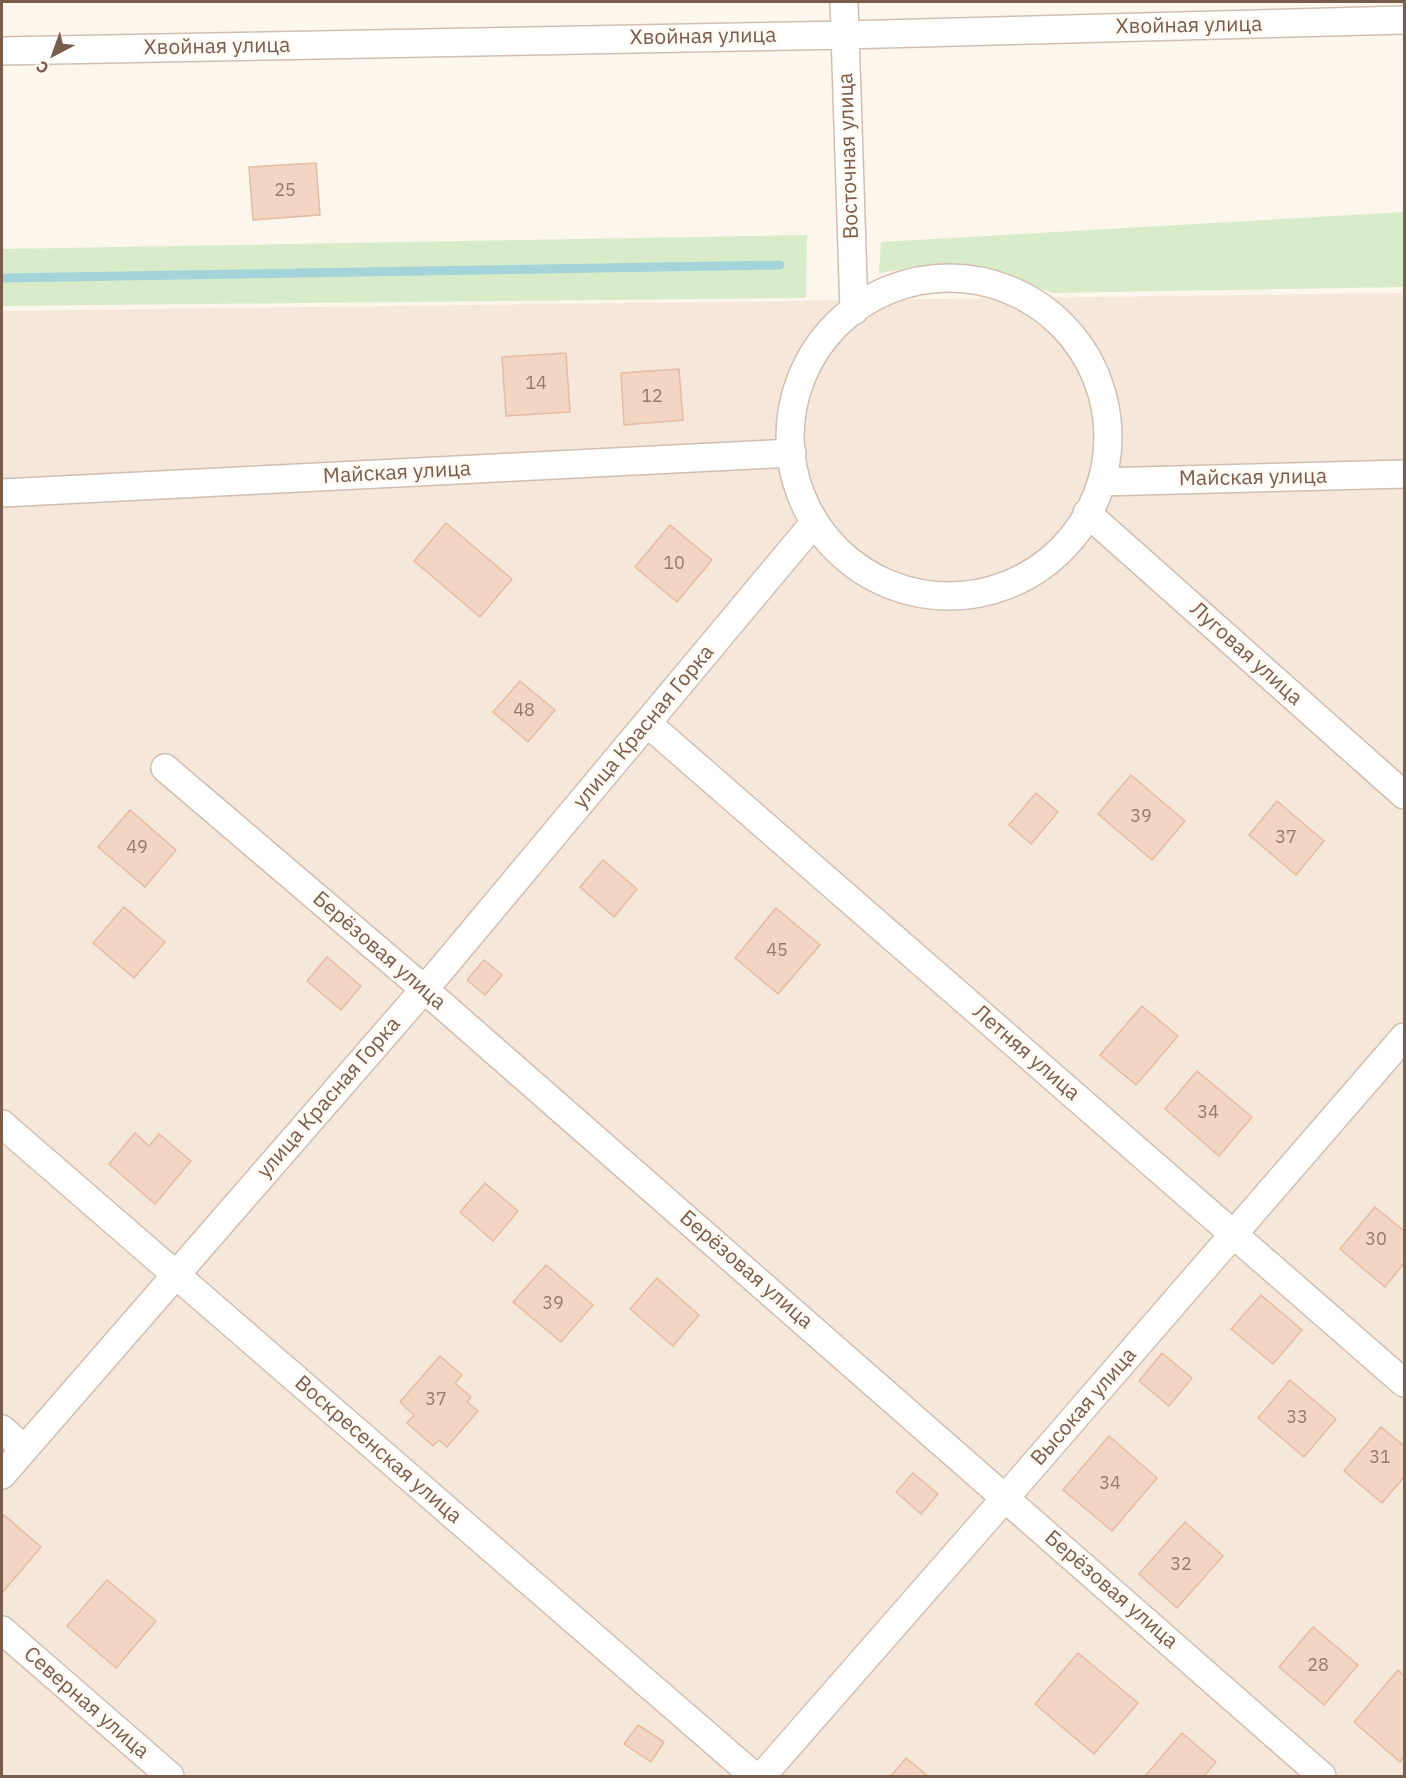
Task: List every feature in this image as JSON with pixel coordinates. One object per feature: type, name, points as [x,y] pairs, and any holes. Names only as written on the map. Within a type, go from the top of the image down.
[{"type":"street","name":"Восточная улица","points":[[844,2],[854,311]]},
{"type":"street","name":"Хвойная улица","points":[[2,51],[845,35],[1404,20]]},
{"type":"street","points":[[922,279],[975,279],[1026,297],[1068,331],[1097,376],[1109,429],[1102,482],[1079,530],[1041,568],[995,590],[944,597],[894,587],[849,562],[814,524],[794,477],[789,426],[801,376],[829,330],[854,311],[871,297],[922,279]]},
{"type":"street","name":"Майская улица","points":[[2,493],[792,453]]},
{"type":"street","name":"Майская улица","points":[[1102,482],[1404,474]]},
{"type":"street","name":"Луговая улица","points":[[1087,513],[1404,795]]},
{"type":"street","name":"улица Красная Горка","points":[[2,1475],[424,988],[814,524]]},
{"type":"street","name":"Летняя улица","points":[[647,723],[1404,1383]]},
{"type":"street","name":"Берёзовая улица","points":[[165,768],[424,988],[1322,1776]]},
{"type":"street","name":"Высокая улица","points":[[762,1776],[1404,1037]]},
{"type":"street","name":"Воскресенская улица","points":[[2,1124],[754,1776]]},
{"type":"street","points":[[2,1429],[24,1449]]},
{"type":"street","name":"Северная улица","points":[[2,1630],[170,1776]]},
{"type":"shaded area","points":[[1404,293],[1404,1776],[2,1776],[2,311]]},
{"type":"green space","points":[[1404,212],[1404,287],[1052,293],[991,269],[932,265],[879,273],[881,242]]},
{"type":"green space","points":[[807,235],[806,298],[2,306],[2,249]]},
{"type":"building","points":[[316,163],[320,215],[253,220],[249,167]]},
{"type":"building","points":[[566,353],[570,412],[506,416],[502,357]]},
{"type":"building","points":[[679,369],[683,420],[624,425],[621,373]]},
{"type":"building","points":[[446,523],[512,579],[480,617],[414,561]]},
{"type":"building","points":[[670,525],[712,560],[677,602],[635,567]]},
{"type":"building","points":[[520,681],[555,710],[528,742],[493,712]]},
{"type":"building","points":[[1131,775],[1185,821],[1152,860],[1098,814]]},
{"type":"building","points":[[1036,793],[1058,812],[1031,844],[1009,825]]},
{"type":"building","points":[[1277,801],[1324,841],[1296,875],[1249,835]]},
{"type":"building","points":[[130,810],[176,850],[145,887],[98,847]]},
{"type":"building","points":[[603,860],[637,889],[614,917],[580,887]]},
{"type":"building","points":[[124,907],[165,942],[134,978],[93,943]]},
{"type":"building","points":[[776,908],[820,945],[778,994],[735,958]]},
{"type":"building","points":[[327,957],[361,986],[341,1010],[307,981]]},
{"type":"building","points":[[484,960],[502,975],[485,995],[467,980]]},
{"type":"building","points":[[1142,1006],[1178,1036],[1136,1085],[1100,1055]]},
{"type":"building","points":[[1197,1071],[1252,1117],[1219,1156],[1165,1109]]},
{"type":"building","points":[[135,1133],[149,1146],[159,1134],[191,1161],[155,1204],[109,1164]]},
{"type":"building","points":[[485,1183],[518,1211],[493,1241],[460,1212]]},
{"type":"building","points":[[1375,1207],[1404,1231],[1404,1263],[1385,1287],[1340,1249]]},
{"type":"building","points":[[546,1265],[593,1305],[561,1342],[513,1302]]},
{"type":"building","points":[[657,1278],[699,1315],[673,1346],[630,1309]]},
{"type":"building","points":[[1261,1295],[1302,1330],[1273,1364],[1231,1329]]},
{"type":"building","points":[[1162,1353],[1192,1378],[1169,1406],[1139,1381]]},
{"type":"building","points":[[440,1356],[462,1375],[455,1383],[471,1397],[467,1402],[478,1411],[447,1447],[439,1440],[433,1446],[407,1423],[414,1415],[400,1402]]},
{"type":"building","points":[[1290,1380],[1336,1419],[1304,1457],[1258,1418]]},
{"type":"building","points":[[1381,1427],[1404,1446],[1404,1477],[1382,1503],[1344,1471]]},
{"type":"building","points":[[1109,1436],[1157,1478],[1112,1531],[1063,1490]]},
{"type":"building","points":[[913,1473],[938,1494],[921,1514],[896,1492]]},
{"type":"building","points":[[4,1515],[41,1547],[2,1593],[2,1519]]},
{"type":"building","points":[[1185,1522],[1223,1556],[1177,1608],[1139,1574]]},
{"type":"building","points":[[107,1580],[156,1621],[116,1668],[67,1626]]},
{"type":"building","points":[[1313,1627],[1358,1665],[1324,1705],[1279,1667]]},
{"type":"building","points":[[1078,1653],[1138,1703],[1094,1754],[1035,1704]]},
{"type":"building","points":[[1398,1670],[1404,1676],[1404,1757],[1400,1762],[1354,1722]]},
{"type":"building","points":[[638,1725],[664,1742],[651,1762],[624,1744]]},
{"type":"building","points":[[1182,1733],[1216,1762],[1204,1776],[1145,1776]]},
{"type":"building","points":[[906,1758],[928,1776],[891,1776]]},
{"type":"waterway","points":[[2,278],[780,265]]}]
